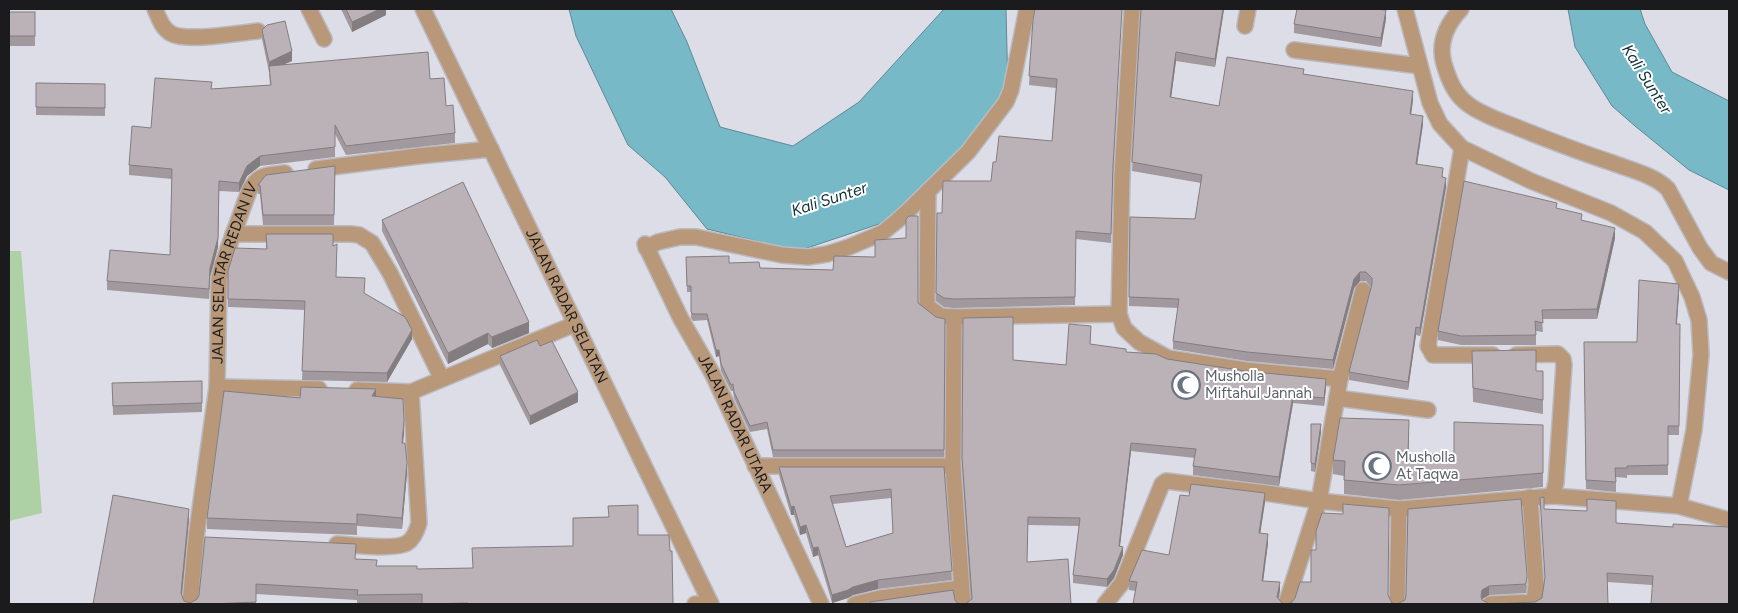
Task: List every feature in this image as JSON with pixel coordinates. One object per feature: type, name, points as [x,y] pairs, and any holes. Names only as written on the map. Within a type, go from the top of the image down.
[{"type":"street","points":[[155,9],[162,25],[171,33],[184,37],[258,31]]},
{"type":"street","points":[[309,9],[324,39]]},
{"type":"street","name":"JALAN RADAR SELATAN","points":[[423,9],[711,604]]},
{"type":"street","points":[[1026,9],[1011,90],[1006,102],[968,152],[928,191],[927,306],[941,316],[954,317],[1119,314]]},
{"type":"street","points":[[1132,9],[1122,175],[1119,314],[1124,328],[1140,342],[1168,358],[1246,370],[1340,379]]},
{"type":"street","points":[[1245,26],[1248,9]]},
{"type":"street","points":[[1404,9],[1430,103],[1440,124],[1462,148],[1532,181],[1611,213],[1645,232],[1674,261],[1694,304],[1699,320],[1701,354],[1694,430],[1679,506]]},
{"type":"street","points":[[1461,9],[1448,25],[1443,39],[1441,56],[1450,84],[1469,105],[1493,118],[1580,152],[1636,171],[1661,183],[1668,189],[1700,248],[1711,263],[1729,272]]},
{"type":"street","points":[[1294,50],[1420,66]]},
{"type":"street","points":[[1462,148],[1428,346],[1433,355],[1558,354],[1563,359],[1564,375],[1556,482],[1553,496]]},
{"type":"street","name":"JALAN SELATAR REDAN IV","points":[[190,604],[196,538],[217,387],[219,279],[222,264],[254,181],[262,176],[418,156],[491,149]]},
{"type":"street","name":"JALAN RADAR UTARA","points":[[821,604],[712,373],[682,319],[646,246],[670,238],[688,237],[782,255],[808,257],[827,254],[849,248],[882,233],[898,221],[928,191]]},
{"type":"street","points":[[233,234],[351,234],[359,235],[372,242],[390,273],[442,379]]},
{"type":"street","points":[[1286,604],[1319,502],[1340,379],[1363,290]]},
{"type":"street","points":[[954,317],[953,466],[960,588],[963,604]]},
{"type":"street","points":[[217,387],[411,392],[575,324]]},
{"type":"street","points":[[321,543],[388,546],[407,543],[415,534],[419,523],[411,392]]},
{"type":"street","points":[[1337,398],[1428,410]]},
{"type":"street","points":[[755,466],[953,466]]},
{"type":"street","points":[[1105,604],[1122,583],[1162,484],[1166,482],[1266,493],[1319,502],[1399,509],[1553,496],[1679,506],[1729,520]]},
{"type":"street","points":[[1490,604],[1534,602],[1536,585],[1530,497]]},
{"type":"street","points":[[1397,604],[1399,509]]},
{"type":"street","points":[[196,538],[215,539]]},
{"type":"street","points":[[855,604],[880,598],[960,588]]},
{"type":"street","points":[[695,604],[711,604]]},
{"type":"green space","points":[[9,251],[21,251],[42,513],[9,521]]},
{"type":"water","name":"Kali Sunter","points":[[569,9],[671,9],[687,42],[720,127],[793,146],[859,102],[944,9],[1006,9],[1008,93],[969,144],[891,220],[798,251],[707,229],[665,177],[628,145],[576,36]]},
{"type":"water","name":"Kali Sunter","points":[[1568,9],[1640,9],[1645,24],[1672,72],[1729,101],[1729,190],[1689,170],[1612,106],[1575,47]]},
{"type":"building","points":[[346,9],[380,9],[352,22]]},
{"type":"building","points":[[1035,9],[1122,9],[1111,234],[1076,231],[1075,297],[944,298],[936,293],[937,213],[942,213],[943,181],[991,181],[993,162],[996,162],[999,136],[1052,141],[1057,79],[1029,76]]},
{"type":"building","points":[[1141,9],[1223,9],[1215,59],[1176,52],[1170,97],[1219,106],[1227,57],[1304,69],[1303,74],[1413,91],[1410,114],[1423,116],[1416,164],[1443,168],[1442,177],[1446,178],[1420,328],[1416,327],[1408,382],[1349,372],[1372,284],[1372,278],[1366,272],[1360,272],[1354,279],[1333,360],[1247,352],[1173,341],[1179,299],[1129,297],[1130,217],[1195,219],[1202,175],[1132,162]]},
{"type":"building","points":[[1297,9],[1386,10],[1381,38],[1294,24]]},
{"type":"building","points":[[9,12],[35,12],[35,36],[9,36]]},
{"type":"building","points":[[285,21],[292,51],[269,62],[262,30],[267,25]]},
{"type":"building","points":[[428,52],[430,79],[444,78],[446,106],[453,105],[455,133],[346,146],[335,125],[335,147],[260,156],[247,166],[239,183],[219,181],[218,238],[210,268],[209,289],[107,281],[110,250],[170,255],[172,169],[129,165],[132,126],[151,128],[155,78],[212,82],[211,89],[271,85],[269,66]]},
{"type":"building","points":[[36,83],[105,84],[105,108],[36,107]]},
{"type":"building","points":[[335,166],[334,215],[263,215],[260,185],[258,185],[266,175]]},
{"type":"building","points":[[1464,181],[1557,203],[1556,208],[1582,214],[1581,220],[1615,228],[1597,309],[1542,310],[1543,323],[1535,321],[1536,335],[1461,336],[1438,331]]},
{"type":"building","points":[[463,182],[529,322],[492,337],[488,333],[448,353],[382,220]]},
{"type":"building","points":[[909,216],[918,216],[918,303],[936,317],[945,319],[944,450],[773,450],[767,422],[750,426],[734,392],[733,384],[731,385],[721,364],[719,350],[716,350],[707,314],[693,314],[691,312],[691,286],[687,286],[686,257],[729,256],[729,263],[759,262],[760,268],[833,270],[834,256],[875,257],[875,240],[906,238],[906,219]]},
{"type":"building","points":[[266,234],[333,234],[333,246],[337,244],[336,277],[365,278],[364,293],[405,317],[412,330],[387,373],[302,371],[305,301],[228,299],[228,271],[235,248],[267,249]]},
{"type":"building","points":[[1639,280],[1679,284],[1676,324],[1680,324],[1679,426],[1668,426],[1668,465],[1615,468],[1616,482],[1586,480],[1584,342],[1637,342]]},
{"type":"building","points":[[1013,317],[1013,360],[1066,365],[1069,324],[1091,326],[1090,344],[1126,349],[1126,352],[1156,354],[1167,359],[1245,371],[1326,379],[1324,398],[1293,395],[1279,477],[1193,466],[1196,449],[1131,443],[1119,546],[1123,547],[1114,570],[1107,579],[1073,575],[1080,518],[1028,517],[1027,562],[1068,559],[1071,604],[965,604],[972,599],[962,457],[963,318]]},
{"type":"building","points":[[537,340],[540,346],[552,341],[578,392],[530,416],[500,356]]},
{"type":"building","points":[[1536,350],[1536,371],[1543,371],[1543,400],[1473,388],[1472,351]]},
{"type":"building","points":[[202,381],[202,403],[113,406],[112,383]]},
{"type":"building","points":[[301,387],[376,389],[372,396],[403,399],[402,443],[405,443],[407,462],[402,518],[357,514],[357,524],[207,518],[224,391],[300,398]]},
{"type":"building","points":[[1340,418],[1409,420],[1408,454],[1454,453],[1454,422],[1543,425],[1543,473],[1399,485],[1344,480],[1345,461],[1333,460]]},
{"type":"building","points":[[1311,424],[1321,424],[1315,464],[1311,463]]},
{"type":"building","points":[[779,467],[944,467],[952,571],[878,580],[832,595],[818,547],[813,548],[806,525],[800,527],[794,506],[791,507]],"holes":[[[891,489],[893,533],[846,547],[830,496]]]},
{"type":"building","points":[[1191,484],[1265,493],[1259,533],[1268,534],[1262,581],[1280,582],[1277,597],[1283,604],[1133,604],[1137,582],[1129,581],[1142,550],[1169,555],[1180,495],[1189,496]]},
{"type":"building","points":[[113,495],[189,509],[181,593],[184,601],[190,603],[197,599],[199,595],[205,537],[356,544],[355,559],[377,560],[376,566],[417,566],[417,569],[473,568],[472,548],[573,546],[573,518],[609,517],[608,506],[638,505],[638,535],[669,535],[670,551],[672,551],[673,604],[422,604],[422,594],[357,595],[358,590],[256,584],[256,602],[211,604],[93,604]]},
{"type":"building","points":[[1544,497],[1544,509],[1587,511],[1587,499],[1616,501],[1616,523],[1673,527],[1673,524],[1729,527],[1729,604],[1651,604],[1653,576],[1607,573],[1608,604],[1492,604],[1535,602],[1542,598],[1545,577],[1540,498]]},
{"type":"building","points":[[1521,499],[1526,584],[1489,586],[1482,590],[1481,596],[1482,600],[1490,604],[1397,604],[1405,600],[1406,595],[1408,509]]},
{"type":"building","points":[[1343,504],[1389,508],[1388,595],[1392,603],[1397,604],[1288,604],[1295,598],[1300,582],[1311,582],[1311,550],[1316,550],[1316,531],[1322,513],[1343,514]]},
{"type":"building","points":[[953,590],[958,604],[871,604],[870,602]]},
{"type":"place","name":"Musholla Miftahul Jannah","points":[[1186,385]]},
{"type":"place","name":"Musholla At Taqwa","points":[[1377,466]]}]
